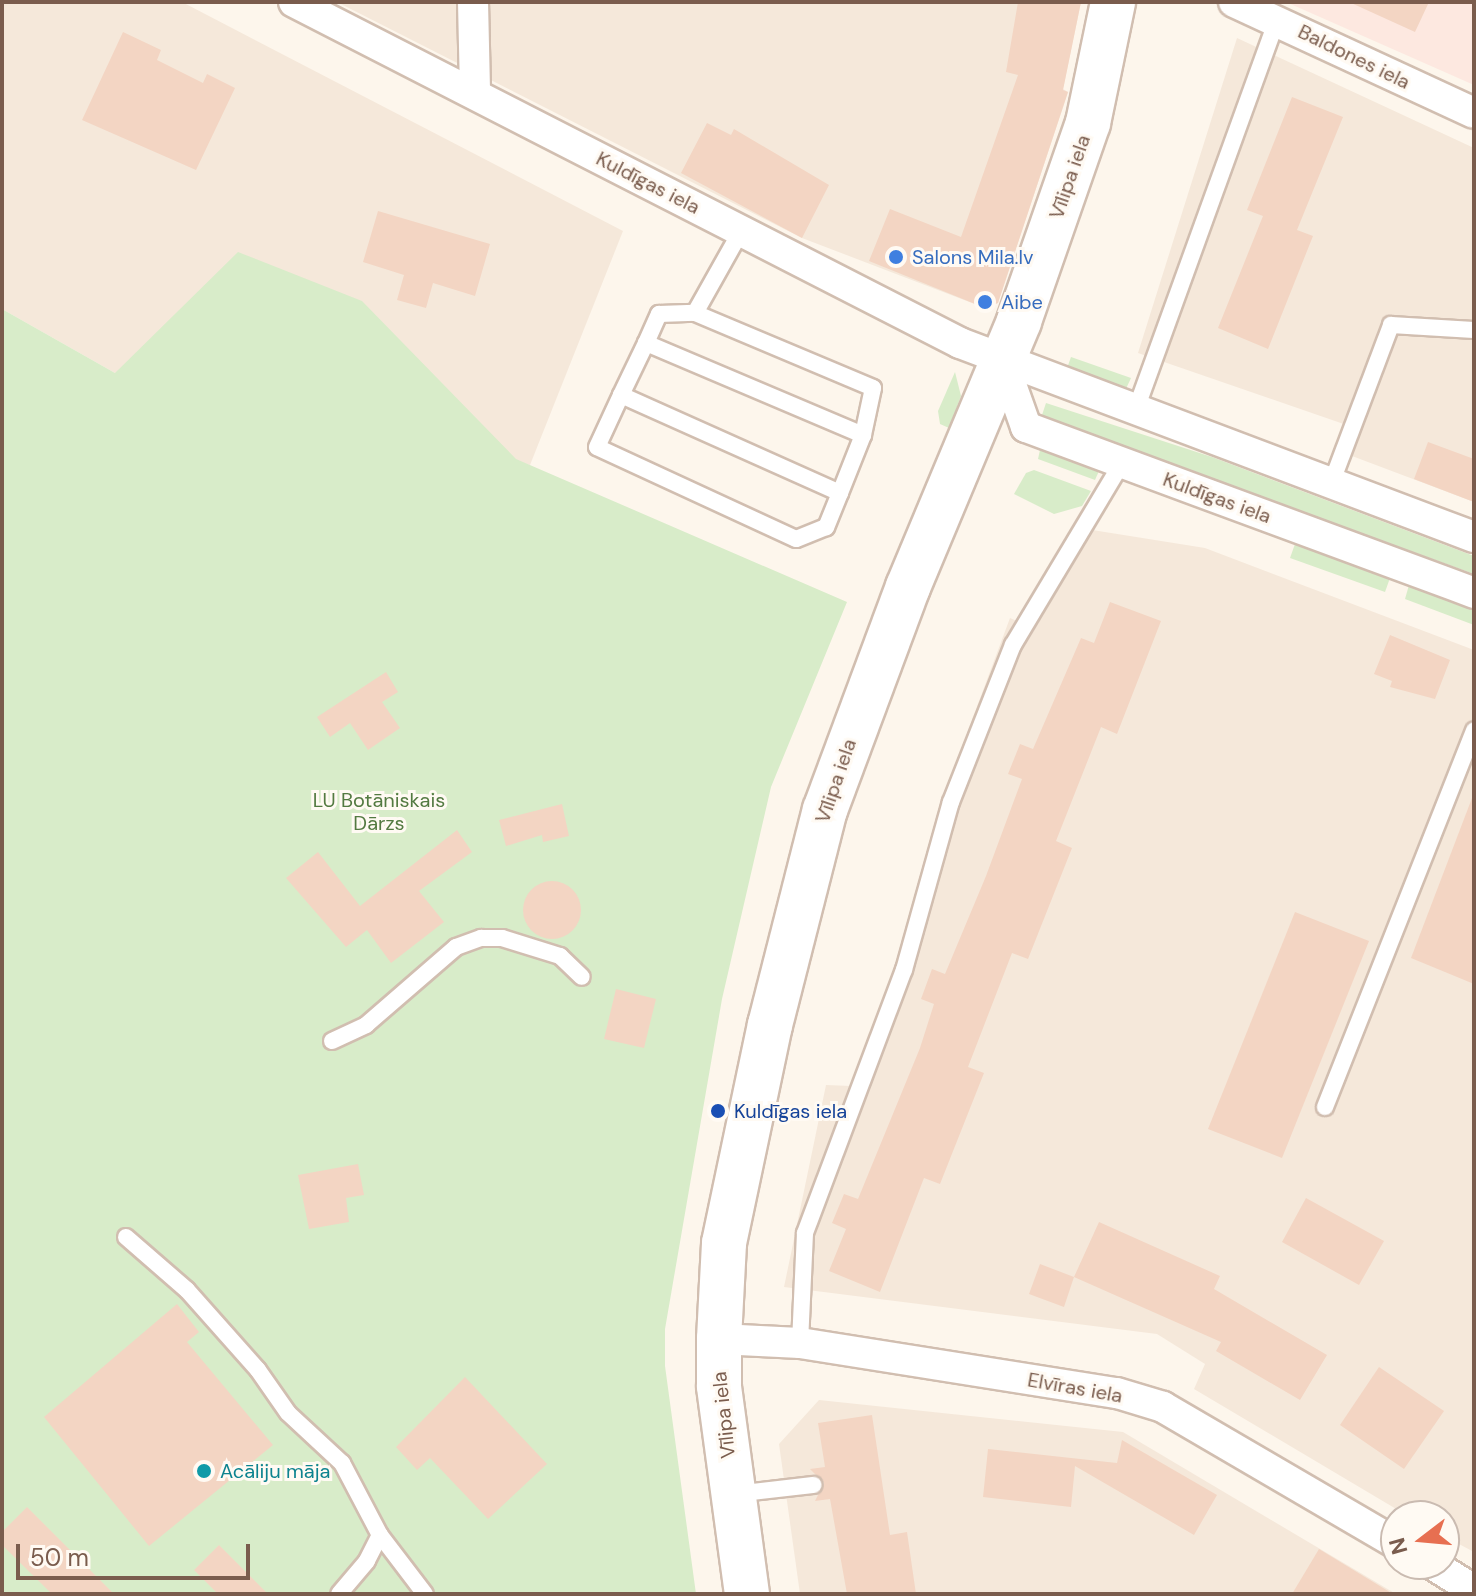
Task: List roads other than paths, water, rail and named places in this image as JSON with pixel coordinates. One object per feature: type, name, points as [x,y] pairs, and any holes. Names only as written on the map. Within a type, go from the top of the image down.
[{"type":"street","name":"Kuldīgas iela","points":[[294,2],[1003,362],[1474,537]]},
{"type":"street","points":[[473,2],[475,93]]},
{"type":"street","name":"Vīlipa iela","points":[[747,1594],[719,1386],[719,1339],[724,1243],[770,1025],[825,810],[892,629],[1003,362],[1088,123],[1113,2]]},
{"type":"street","name":"Baldones iela","points":[[1234,2],[1474,113]]},
{"type":"street","name":"Kuldīgas iela","points":[[1003,362],[1026,427],[1474,593]]},
{"type":"street","name":"Elvīras iela","points":[[719,1339],[800,1343],[1117,1393],[1163,1407],[1380,1534]]},
{"type":"lane","points":[[1135,412],[1277,20]]},
{"type":"lane","points":[[695,313],[741,231]]},
{"type":"lane","points":[[695,313],[873,388],[863,435],[826,527],[796,539],[597,447],[646,343],[659,314],[695,313]]},
{"type":"lane","points":[[1331,484],[1391,325],[1474,330]]},
{"type":"lane","points":[[646,343],[863,435]]},
{"type":"lane","points":[[621,395],[840,493]]},
{"type":"lane","points":[[800,1343],[805,1233],[904,970],[951,802],[1013,645],[1122,463]]},
{"type":"lane","points":[[1325,1107],[1474,730]]},
{"type":"lane","points":[[332,1041],[366,1025],[456,947],[481,938],[502,938],[560,956],[582,977]]},
{"type":"lane","points":[[126,1237],[187,1290],[258,1370],[288,1413],[342,1463],[380,1535],[425,1594]]},
{"type":"lane","points":[[733,1494],[813,1485]]},
{"type":"lane","points":[[339,1594],[367,1561],[380,1535]]},
{"type":"place","name":"Salons Mila.lv","points":[[896,257]]},
{"type":"place","name":"Aibe","points":[[985,302]]},
{"type":"place","name":"Kuldīgas iela","points":[[718,1111]]},
{"type":"place","name":"Acāliju māja","points":[[204,1471]]},
{"type":"park label","name":"LU Botāniskais Dārzs","points":[[379,812]]}]
